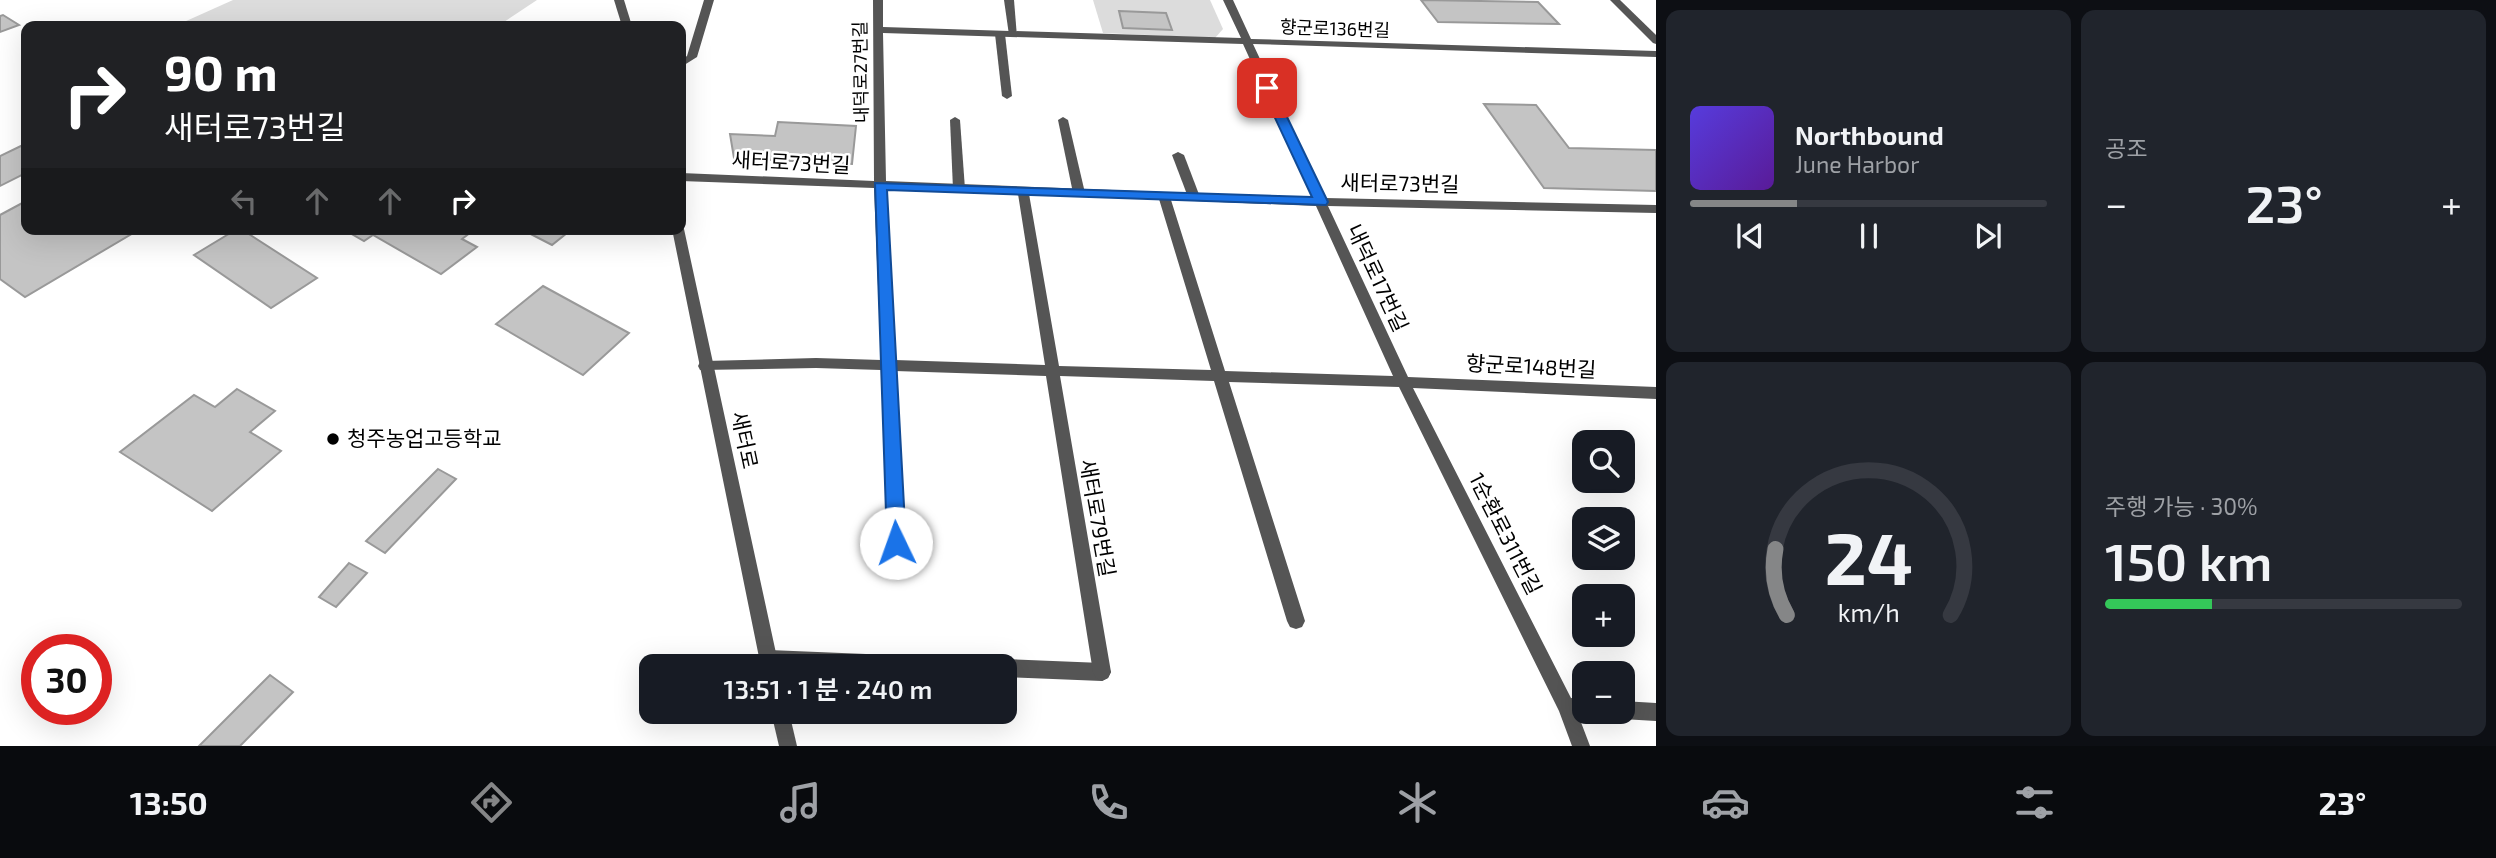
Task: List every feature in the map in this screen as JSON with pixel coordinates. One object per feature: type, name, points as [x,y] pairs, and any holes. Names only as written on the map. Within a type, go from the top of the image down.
[{"type":"street","points":[[619,0],[625,21]]},
{"type":"street","points":[[686,61],[692,57],[709,0]]},
{"type":"street","name":"내덕로27번길","points":[[878,0],[880,186]]},
{"type":"street","points":[[1009,0],[1014,35]]},
{"type":"street","name":"내덕로17번길","points":[[1228,0],[1404,382]]},
{"type":"street","points":[[1615,0],[1656,41]]},
{"type":"street","name":"향군로136번길","points":[[879,30],[1656,54]]},
{"type":"street","points":[[1000,34],[1007,96]]},
{"type":"street","points":[[955,120],[959,189]]},
{"type":"street","points":[[1063,120],[1079,193]]},
{"type":"street","points":[[1178,155],[1194,197]]},
{"type":"street","name":"새터로73번길","points":[[686,177],[1321,202],[1656,209]]},
{"type":"street","points":[[880,186],[896,543]]},
{"type":"street","name":"새터로79번길","points":[[1017,669],[1102,672],[1023,191]]},
{"type":"street","points":[[1164,196],[1296,621]]},
{"type":"street","name":"새터로","points":[[679,235],[768,654]]},
{"type":"street","points":[[705,366],[816,363],[1404,382]]},
{"type":"street","name":"향군로148번길","points":[[1404,382],[1656,393]]},
{"type":"street","name":"1순환로311번길","points":[[1404,382],[1572,701]]},
{"type":"street","points":[[1635,711],[1656,712]]},
{"type":"street","points":[[783,724],[788,746]]},
{"type":"street","name":"1순환로311번길","points":[[1578,724],[1581,746]]},
{"type":"shaded area","points":[[233,0],[537,0],[506,21],[186,21]]},
{"type":"shaded area","points":[[1093,0],[1210,0],[1223,29],[1215,38],[1103,33]]},
{"type":"building","points":[[1421,0],[1538,2],[1559,24],[1438,22]]},
{"type":"building","points":[[1119,11],[1166,13],[1172,30],[1123,28]]},
{"type":"building","points":[[3,15],[19,25],[0,32],[0,16]]},
{"type":"building","points":[[1484,104],[1536,105],[1569,148],[1656,150],[1656,191],[1544,188]]},
{"type":"building","points":[[778,122],[856,126],[852,164],[734,158],[730,134],[775,136]]},
{"type":"building","points":[[21,146],[21,176],[0,186],[0,156]]},
{"type":"building","points":[[21,204],[21,235],[130,235],[25,297],[0,279],[0,215]]},
{"type":"building","points":[[227,235],[250,235],[317,278],[271,308],[194,255]]},
{"type":"building","points":[[354,235],[373,235],[364,241]]},
{"type":"building","points":[[373,235],[467,235],[462,239],[477,247],[441,274]]},
{"type":"building","points":[[533,235],[564,235],[552,245]]},
{"type":"building","points":[[543,286],[629,333],[583,375],[496,324]]},
{"type":"building","points":[[237,389],[275,411],[250,432],[281,451],[212,511],[120,452],[194,395],[215,407]]},
{"type":"building","points":[[438,469],[456,479],[385,553],[366,541]]},
{"type":"building","points":[[349,563],[367,573],[336,607],[319,597]]},
{"type":"building","points":[[270,675],[293,692],[240,746],[199,746]]},
{"type":"place","name":"청주농업고등학교","points":[[333,439]]},
{"type":"route","points":[[896,543],[880,186],[1321,202],[1267,88]]}]
